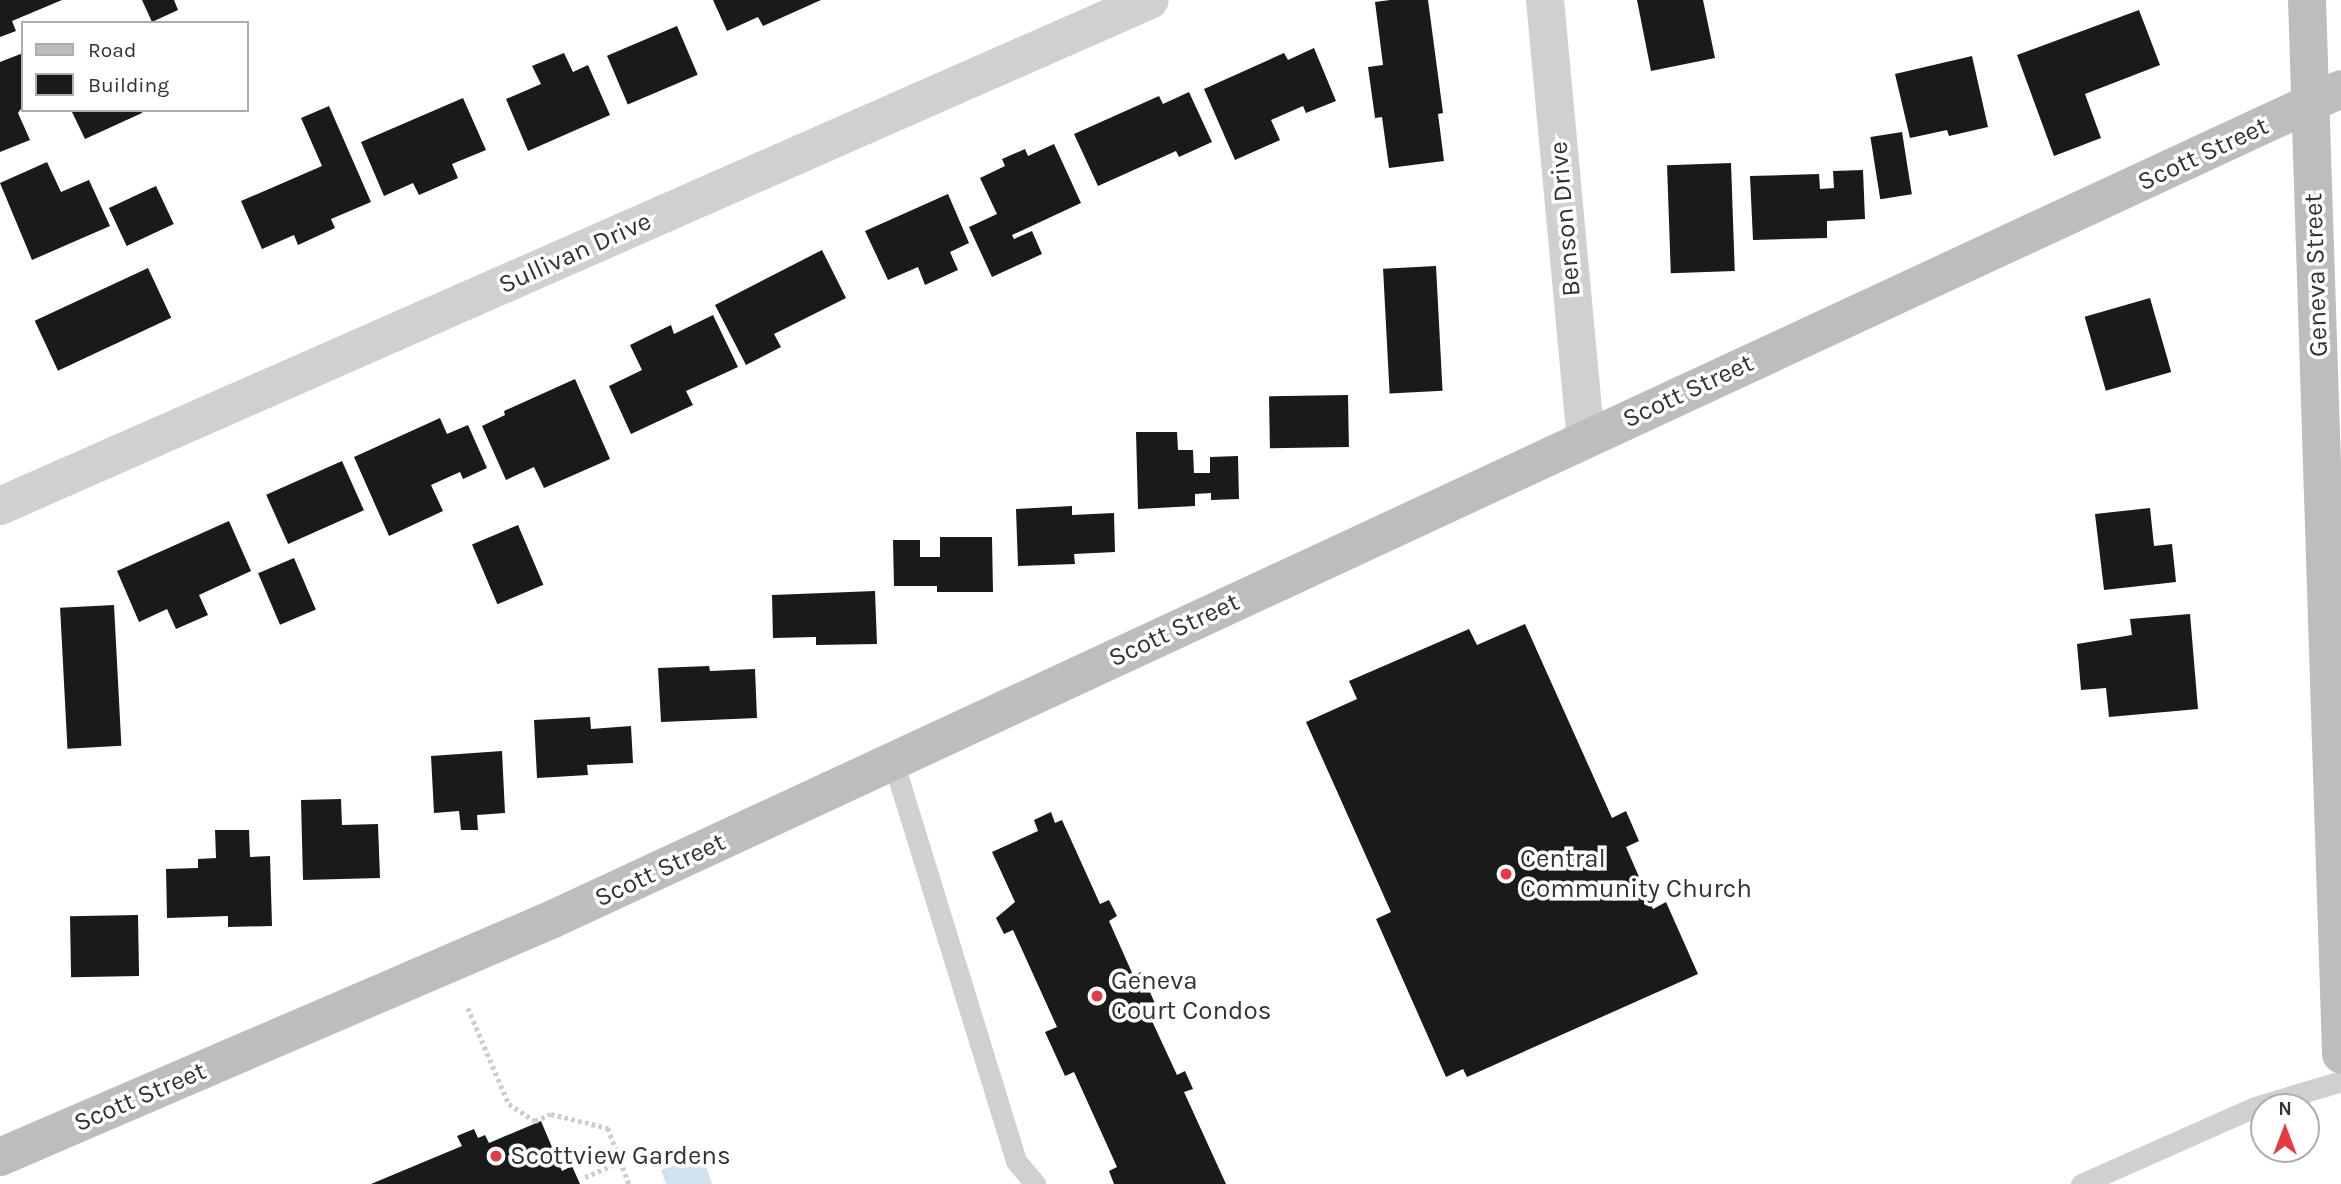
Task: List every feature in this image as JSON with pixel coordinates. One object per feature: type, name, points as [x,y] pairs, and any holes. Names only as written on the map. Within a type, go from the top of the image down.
[{"type":"main road","name":"Geneva Street","points":[[2307,0],[2326,96],[2341,1054]]},
{"type":"main road","name":"Scott Street","points":[[0,1157],[553,919],[2326,96]]},
{"type":"street","name":"Sullivan Drive","points":[[0,506],[1150,0]]},
{"type":"street","name":"Benson Drive","points":[[1545,0],[1586,438]]},
{"type":"lane","points":[[893,761],[1016,1161],[1035,1184]]},
{"type":"lane","points":[[2081,1184],[2255,1107],[2341,1081]]},
{"type":"path","points":[[468,1008],[509,1104],[535,1121],[551,1114],[608,1128],[629,1184]]},
{"type":"path","points":[[586,1177],[621,1162]]},
{"type":"water","points":[[703,1156],[712,1184],[666,1184],[661,1170]]},
{"type":"building","points":[[0,0],[62,0],[12,21],[16,31],[0,37]]},
{"type":"building","points":[[142,0],[174,0],[178,10],[152,21]]},
{"type":"building","points":[[713,0],[821,0],[763,26],[758,17],[727,31]]},
{"type":"building","points":[[1428,0],[1443,113],[1438,114],[1444,161],[1389,168],[1382,117],[1375,118],[1368,67],[1383,65],[1375,2]]},
{"type":"building","points":[[1637,0],[1703,0],[1715,58],[1651,71]]},
{"type":"building","points":[[2139,10],[2160,65],[2085,94],[2101,138],[2054,156],[2017,55]]},
{"type":"building","points":[[677,26],[698,75],[628,104],[607,56]]},
{"type":"building","points":[[1314,48],[1336,101],[1306,113],[1303,106],[1271,120],[1280,140],[1235,160],[1204,89],[1284,53],[1288,60]]},
{"type":"building","points":[[564,53],[573,72],[588,65],[610,115],[528,151],[506,99],[541,84],[532,66]]},
{"type":"building","points":[[21,54],[21,109],[18,113],[30,140],[0,152],[0,62]]},
{"type":"building","points":[[1972,56],[1988,127],[1949,136],[1947,130],[1910,138],[1895,74]]},
{"type":"building","points":[[1189,92],[1212,142],[1179,157],[1176,151],[1098,186],[1074,134],[1159,96],[1163,104]]},
{"type":"building","points":[[463,98],[486,150],[452,164],[458,178],[419,195],[413,183],[384,196],[361,142]]},
{"type":"building","points":[[329,106],[371,202],[331,219],[335,228],[298,245],[294,235],[262,249],[241,201],[322,166],[301,118]]},
{"type":"building","points":[[72,112],[142,112],[142,113],[85,139]]},
{"type":"building","points":[[1902,132],[1912,194],[1880,199],[1870,137]]},
{"type":"building","points":[[1054,144],[1081,203],[1012,235],[1014,239],[1032,231],[1042,254],[992,277],[969,227],[997,214],[980,178],[1005,166],[1002,159],[1025,149],[1028,156]]},
{"type":"building","points":[[47,162],[61,192],[89,180],[110,226],[32,260],[0,183]]},
{"type":"building","points":[[1731,163],[1735,271],[1671,273],[1667,165]]},
{"type":"building","points":[[1863,170],[1865,219],[1827,221],[1827,238],[1753,240],[1750,176],[1819,174],[1820,189],[1834,188],[1833,171]]},
{"type":"building","points":[[156,186],[174,224],[127,246],[109,208]]},
{"type":"building","points":[[948,194],[969,243],[950,252],[958,270],[925,285],[918,267],[888,280],[865,231]]},
{"type":"building","points":[[822,250],[846,298],[774,334],[781,347],[746,365],[715,305]]},
{"type":"building","points":[[1436,266],[1443,391],[1390,394],[1383,269]]},
{"type":"building","points":[[148,268],[171,318],[58,371],[35,321]]},
{"type":"building","points":[[2150,298],[2171,372],[2106,391],[2085,317]]},
{"type":"building","points":[[713,315],[738,367],[686,391],[693,405],[631,434],[609,386],[642,370],[630,345],[671,325],[674,334]]},
{"type":"building","points":[[575,379],[610,459],[544,488],[534,467],[506,480],[482,426],[505,415],[504,411]]},
{"type":"building","points":[[1348,395],[1349,447],[1270,448],[1269,396]]},
{"type":"building","points":[[440,418],[447,434],[468,425],[487,468],[463,479],[460,472],[431,485],[443,511],[389,536],[354,457]]},
{"type":"building","points":[[1136,432],[1177,432],[1178,450],[1193,450],[1194,473],[1210,473],[1210,457],[1238,456],[1239,499],[1211,500],[1211,493],[1195,494],[1195,506],[1138,509]]},
{"type":"building","points":[[342,461],[364,510],[288,544],[266,495]]},
{"type":"building","points":[[1072,506],[1072,515],[1114,513],[1115,552],[1074,554],[1075,564],[1018,566],[1016,509]]},
{"type":"building","points":[[2150,508],[2154,546],[2172,544],[2176,582],[2104,590],[2095,514]]},
{"type":"building","points":[[229,521],[251,571],[199,595],[208,615],[176,629],[167,609],[139,622],[117,571]]},
{"type":"building","points":[[518,525],[543,585],[497,604],[472,545]]},
{"type":"building","points":[[940,537],[992,537],[993,592],[937,592],[937,586],[894,586],[893,540],[920,540],[920,557],[940,557]]},
{"type":"building","points":[[294,558],[316,610],[280,625],[258,573]]},
{"type":"building","points":[[875,591],[877,644],[816,645],[816,637],[773,638],[772,595]]},
{"type":"building","points":[[114,605],[121,746],[67,749],[60,608]]},
{"type":"building","points":[[2190,614],[2198,709],[2109,717],[2106,688],[2081,690],[2077,644],[2132,635],[2130,619]]},
{"type":"building","name":"Central Community Church","points":[[1525,624],[1612,818],[1626,811],[1639,841],[1626,847],[1653,909],[1666,902],[1698,974],[1467,1077],[1463,1069],[1446,1077],[1376,919],[1391,912],[1306,722],[1357,699],[1349,681],[1469,629],[1477,645]]},
{"type":"building","points":[[709,666],[710,671],[755,669],[757,718],[661,722],[658,668]]},
{"type":"building","points":[[590,717],[591,729],[631,726],[633,763],[587,765],[588,775],[537,778],[534,720]]},
{"type":"building","points":[[502,751],[505,813],[477,815],[478,830],[461,830],[459,811],[434,813],[431,756]]},
{"type":"building","points":[[341,799],[342,825],[378,824],[380,878],[303,880],[301,800]]},
{"type":"building","name":"Geneva Court Condos","points":[[1051,812],[1055,823],[1062,820],[1100,904],[1109,900],[1117,916],[1109,921],[1133,975],[1141,972],[1161,1017],[1152,1021],[1177,1075],[1185,1071],[1193,1089],[1184,1092],[1226,1184],[1114,1184],[1109,1171],[1117,1167],[1074,1072],[1065,1076],[1045,1032],[1057,1027],[1013,930],[1004,934],[996,918],[1015,902],[992,852],[1038,831],[1034,820]]},
{"type":"building","points":[[215,830],[249,830],[250,857],[270,856],[272,926],[228,927],[228,916],[167,918],[166,869],[198,868],[198,859],[216,858]]},
{"type":"building","points":[[138,915],[139,976],[71,977],[70,916]]},
{"type":"building","name":"Scottview Gardens","points":[[541,1121],[562,1171],[572,1166],[580,1184],[371,1184],[462,1146],[457,1136],[474,1129],[478,1138],[485,1135],[489,1143]]},
{"type":"place","name":"Central Community Church","points":[[1506,874]]},
{"type":"place","name":"Geneva Court Condos","points":[[1097,996]]},
{"type":"place","name":"Scottview Gardens","points":[[496,1156]]}]
